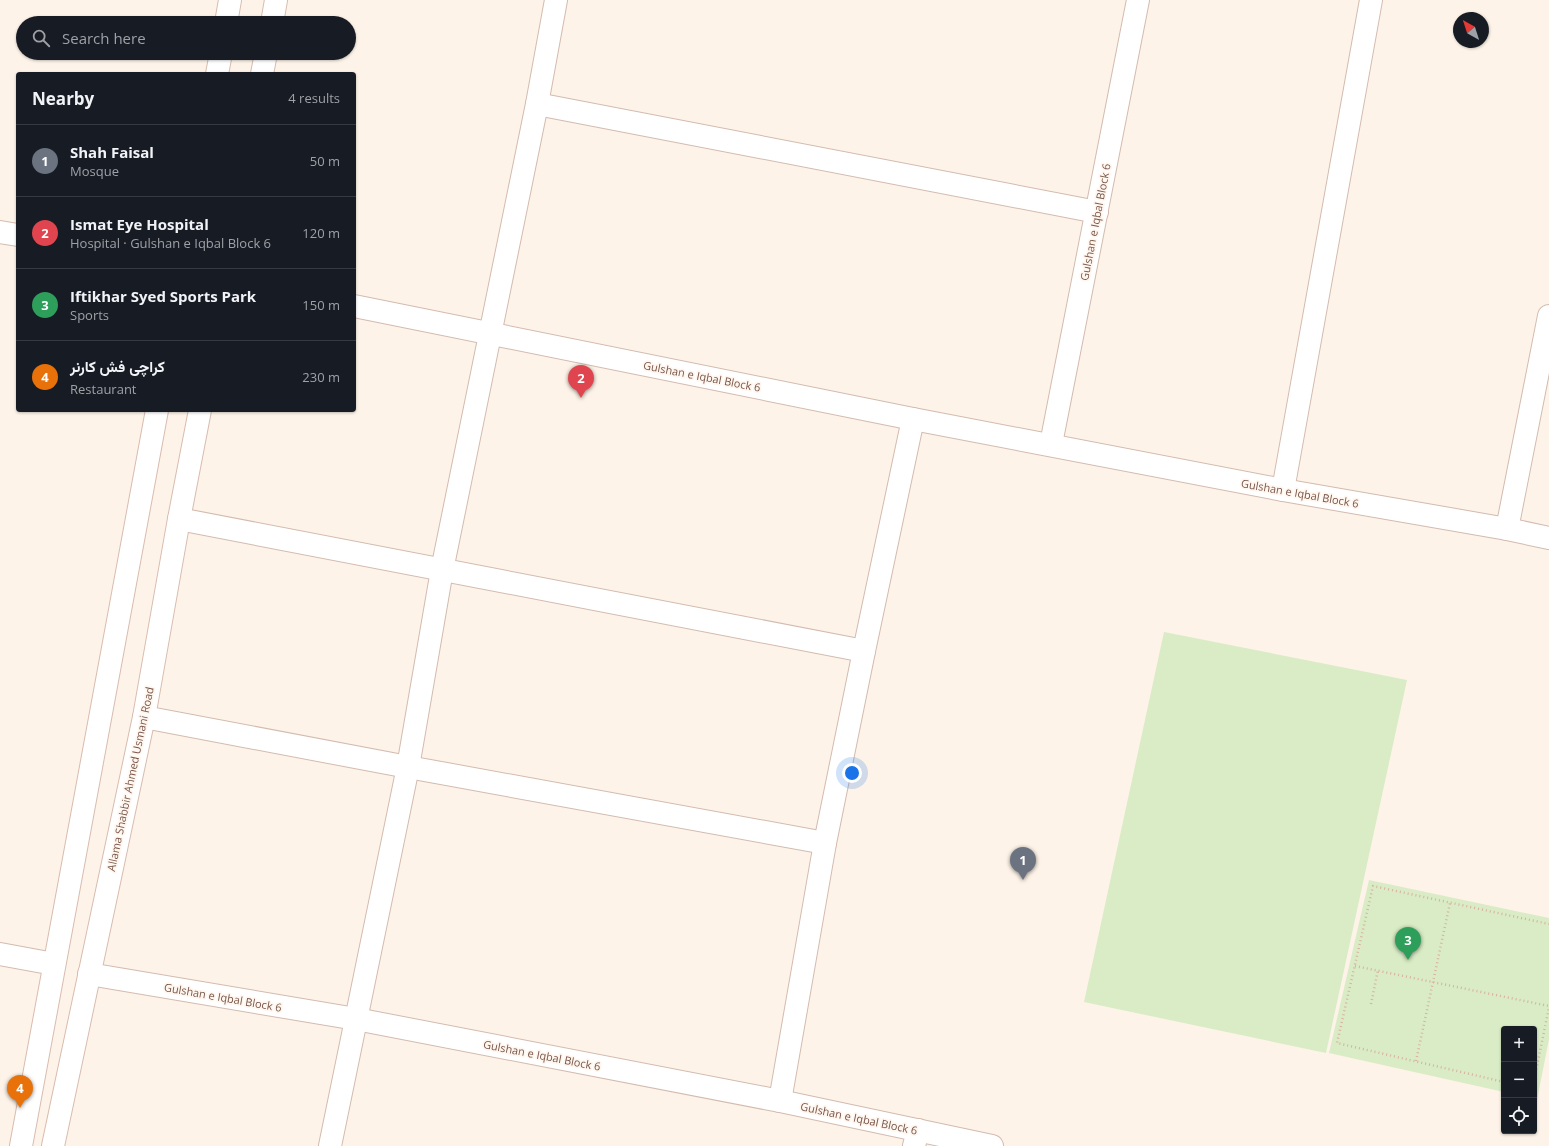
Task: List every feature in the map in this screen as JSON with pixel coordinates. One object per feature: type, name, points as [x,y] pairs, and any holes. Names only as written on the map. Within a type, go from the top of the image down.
[{"type":"street","points":[[227,16],[230,0]]},
{"type":"street","points":[[273,16],[276,0]]},
{"type":"street","points":[[330,1146],[408,767],[442,570],[489,333],[537,104],[556,0]]},
{"type":"street","name":"Gulshan e Iqbal Block 6","points":[[1051,444],[1138,0]]},
{"type":"street","points":[[1283,490],[1371,0]]},
{"type":"street","points":[[217,72],[220,60]]},
{"type":"street","points":[[262,72],[265,60]]},
{"type":"street","points":[[537,104],[1097,212]]},
{"type":"street","points":[[0,232],[16,235]]},
{"type":"street","name":"Gulshan e Iqbal Block 6","points":[[356,306],[913,419],[1051,444],[1283,490],[1508,529],[1549,538]]},
{"type":"street","points":[[1508,529],[1544,372],[1549,316]]},
{"type":"street","points":[[21,1146],[157,412]]},
{"type":"street","name":"Allama Shabbir Ahmed Usmani Road","points":[[53,1146],[144,717],[200,412]]},
{"type":"street","points":[[780,1102],[825,843],[913,419]]},
{"type":"street","points":[[179,520],[864,650]]},
{"type":"street","points":[[144,717],[825,843]]},
{"type":"street","points":[[0,954],[54,964]]},
{"type":"street","name":"Gulshan e Iqbal Block 6","points":[[90,974],[356,1019],[780,1102],[916,1138],[992,1146]]},
{"type":"path","points":[[1501,1081],[1337,1043],[1373,886],[1549,924]]},
{"type":"path","points":[[1416,1061],[1450,903]]},
{"type":"path","points":[[1355,966],[1549,1007],[1537,1066]]},
{"type":"path","points":[[1371,1004],[1378,970]]},
{"type":"green space","points":[[1164,632],[1407,680],[1326,1053],[1084,1002]]},
{"type":"green space","points":[[1369,880],[1549,918],[1549,1039],[1537,1100],[1537,1026],[1501,1026],[1501,1091],[1329,1053]]},
{"type":"place","name":"Ismat Eye Hospital","points":[[581,398]]},
{"type":"place","name":"Shah Faisal","points":[[1023,880]]},
{"type":"place","name":"Iftikhar Syed Sports Park","points":[[1408,960]]},
{"type":"place","name":"کراچی فش کارنر","points":[[20,1108]]}]
